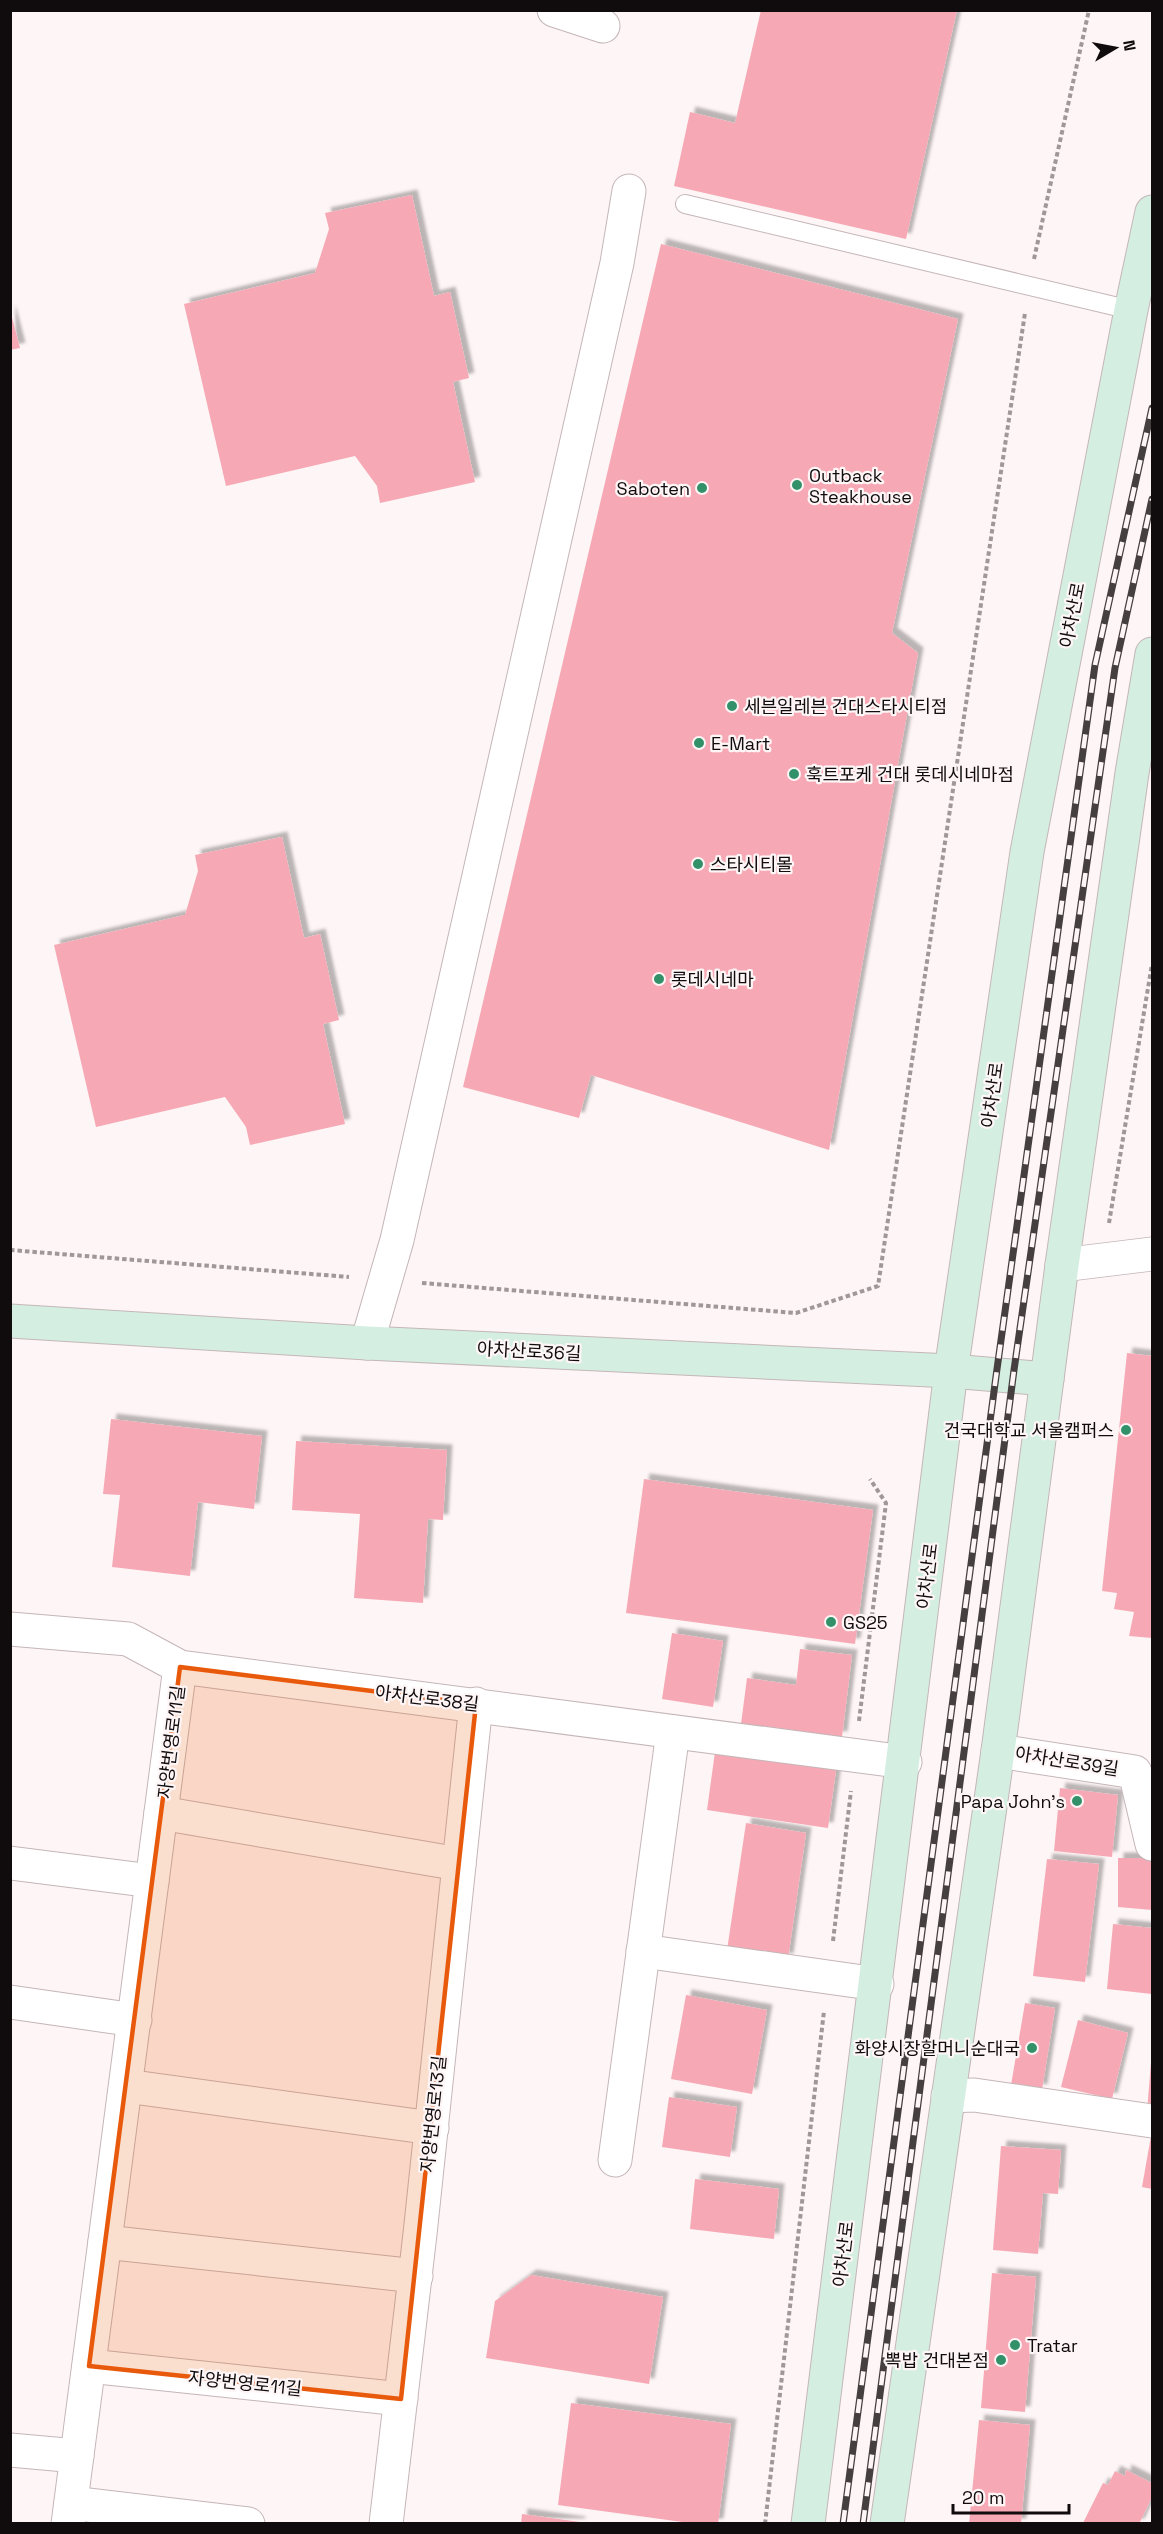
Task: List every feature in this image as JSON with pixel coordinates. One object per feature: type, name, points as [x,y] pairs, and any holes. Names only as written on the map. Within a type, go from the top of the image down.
[{"type":"main road","name":"아차산로","points":[[808,2523],[905,1761],[951,1371],[1028,852],[1131,310],[1152,212]]},
{"type":"main road","points":[[887,2523],[998,1751],[1062,1265],[1132,773],[1152,654]]},
{"type":"main road","name":"아차산로36길","points":[[10,1321],[367,1343],[951,1371],[1047,1378]]},
{"type":"street","points":[[554,10],[603,26]]},
{"type":"street","points":[[367,1343],[397,1240],[451,1005],[617,263],[629,191]]},
{"type":"street","points":[[1062,1265],[1152,1254]]},
{"type":"street","name":"자양번영로11길","points":[[10,1629],[128,1639],[180,1667],[70,2513],[248,2523]]},
{"type":"street","name":"아차산로38길","points":[[180,1667],[905,1761]]},
{"type":"street","name":"자양번영로13길","points":[[386,2523],[416,2276],[476,1704]]},
{"type":"street","points":[[615,2160],[673,1732]]},
{"type":"street","name":"아차산로39길","points":[[998,1751],[1144,1772],[1152,1844]]},
{"type":"street","name":"자양번영로11길","points":[[161,1814],[459,1864]]},
{"type":"street","points":[[10,1863],[152,1881]]},
{"type":"street","points":[[643,1951],[877,1984]]},
{"type":"street","points":[[10,2002],[135,2020]]},
{"type":"street","points":[[126,2086],[432,2128]]},
{"type":"street","points":[[948,2096],[974,2095],[1152,2121]]},
{"type":"street","points":[[105,2242],[416,2276]]},
{"type":"street","name":"자양번영로11길","points":[[89,2366],[401,2399]]},
{"type":"street","points":[[10,2450],[77,2456]]},
{"type":"lane","points":[[685,204],[1131,310]]},
{"type":"path","points":[[10,1251],[796,1313],[878,1286],[1029,285],[1089,10]]},
{"type":"highlighted area","points":[[180,1667],[476,1704],[401,2399],[89,2366]]},
{"type":"building","points":[[761,10],[957,10],[906,239],[674,186],[690,112],[735,123]]},
{"type":"building","points":[[412,195],[434,296],[450,292],[469,378],[453,382],[475,482],[380,503],[377,486],[355,456],[226,486],[184,304],[315,273],[329,229],[325,213]]},
{"type":"building","name":"스타시티몰","points":[[661,244],[958,319],[892,633],[918,653],[829,1150],[591,1075],[579,1118],[463,1087]]},
{"type":"building","points":[[10,310],[20,348],[10,350]]},
{"type":"building","points":[[282,837],[304,938],[320,934],[339,1020],[323,1024],[345,1124],[250,1145],[246,1127],[225,1097],[96,1127],[54,945],[185,915],[198,871],[195,855]]},
{"type":"building","points":[[1127,1353],[1152,1356],[1152,1638],[1129,1636],[1134,1612],[1114,1609],[1117,1593],[1102,1591]]},
{"type":"building","points":[[111,1419],[262,1436],[254,1509],[198,1502],[190,1576],[112,1567],[120,1495],[103,1494]]},
{"type":"building","points":[[296,1441],[447,1450],[443,1520],[428,1519],[423,1603],[354,1598],[360,1514],[292,1510]]},
{"type":"building","points":[[644,1479],[873,1510],[855,1644],[626,1613]]},
{"type":"building","points":[[672,1633],[723,1641],[713,1707],[662,1699]]},
{"type":"building","points":[[800,1649],[852,1655],[842,1737],[741,1724],[747,1678],[796,1685]]},
{"type":"building","points":[[715,1752],[836,1770],[828,1828],[707,1810]]},
{"type":"building","points":[[1060,1788],[1118,1795],[1112,1857],[1054,1851]]},
{"type":"building","points":[[746,1823],[806,1833],[788,1959],[727,1950]]},
{"type":"building","points":[[1118,1858],[1152,1858],[1152,1910],[1118,1907]]},
{"type":"building","points":[[1047,1859],[1099,1864],[1085,1982],[1033,1976]]},
{"type":"building","points":[[1113,1924],[1152,1928],[1152,1994],[1107,1989]]},
{"type":"building","points":[[686,1995],[767,2010],[752,2094],[671,2079]]},
{"type":"building","points":[[1025,2003],[1055,2008],[1042,2090],[1011,2085]]},
{"type":"building","points":[[1078,2020],[1128,2033],[1112,2099],[1061,2087]]},
{"type":"building","points":[[1152,2063],[1152,2112],[1147,2111]]},
{"type":"building","points":[[669,2097],[737,2107],[730,2157],[662,2147]]},
{"type":"building","points":[[1152,2136],[1152,2189],[1142,2187]]},
{"type":"building","points":[[1001,2146],[1061,2150],[1058,2194],[1043,2193],[1038,2254],[993,2250]]},
{"type":"building","points":[[695,2179],[779,2189],[774,2239],[690,2229]]},
{"type":"building","points":[[992,2273],[1036,2277],[1025,2412],[981,2408]]},
{"type":"building","points":[[531,2275],[663,2297],[649,2384],[486,2358],[495,2301]]},
{"type":"building","points":[[571,2403],[731,2424],[718,2524],[697,2524],[558,2505]]},
{"type":"building","points":[[979,2420],[1030,2425],[1021,2524],[969,2524]]},
{"type":"building","points":[[1126,2470],[1152,2483],[1152,2497],[1139,2524],[1083,2523],[1103,2483],[1108,2485],[1115,2471],[1125,2476]]},
{"type":"building","points":[[522,2514],[580,2522],[580,2524],[521,2524]]},
{"type":"railway","points":[[843,2524],[997,1369],[1095,665],[1152,408]]},
{"type":"railway","points":[[863,2524],[1014,1370],[1115,668],[1152,499]]},
{"type":"place","name":"Outback Steakhouse","points":[[797,485]]},
{"type":"place","name":"Saboten","points":[[702,488]]},
{"type":"place","name":"세븐일레븐 건대스타시티점","points":[[732,706]]},
{"type":"place","name":"E-Mart","points":[[699,743]]},
{"type":"place","name":"훅트포케 건대 롯데시네마점","points":[[794,774]]},
{"type":"place","name":"스타시티몰","points":[[698,864]]},
{"type":"place","name":"롯데시네마","points":[[659,979]]},
{"type":"place","name":"건국대학교 서울캠퍼스","points":[[1126,1430]]},
{"type":"place","name":"GS25","points":[[831,1622]]},
{"type":"place","name":"Papa John's","points":[[1077,1801]]},
{"type":"place","name":"화양시장할머니순대국","points":[[1032,2048]]},
{"type":"place","name":"Tratar","points":[[1015,2345]]},
{"type":"place","name":"뽁밥 건대본점","points":[[1001,2360]]}]
